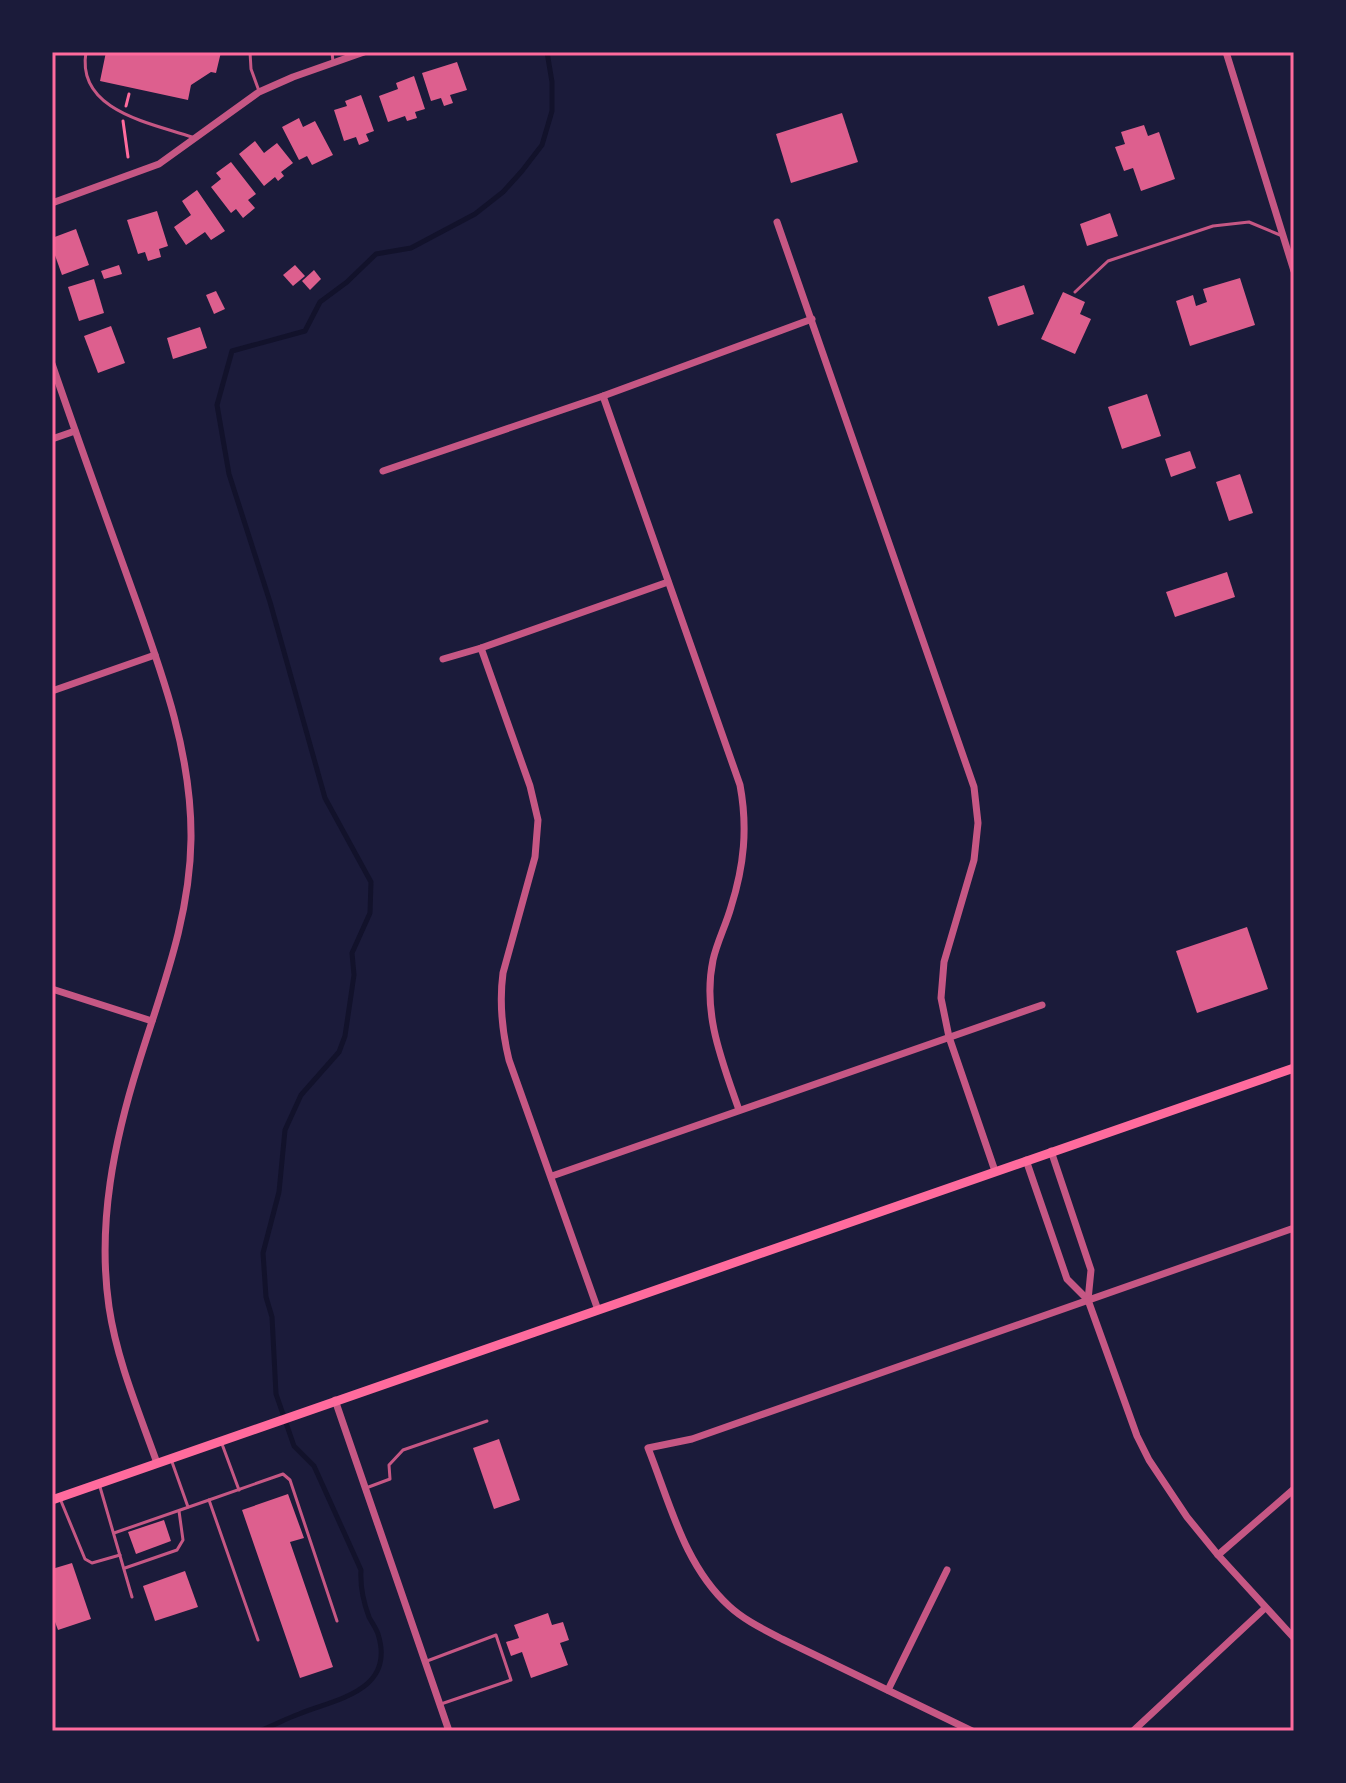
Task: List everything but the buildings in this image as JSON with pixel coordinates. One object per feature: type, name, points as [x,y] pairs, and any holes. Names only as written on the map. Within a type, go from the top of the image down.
[{"type":"main road","points":[[56,1499],[1294,1068]]},
{"type":"street","points":[[52,203],[159,164],[259,92],[364,52]]},
{"type":"street","points":[[1226,52],[1294,271]]},
{"type":"street","points":[[777,222],[974,787],[978,823],[974,860],[944,962],[941,998],[949,1037],[995,1171]]},
{"type":"street","points":[[383,471],[603,396],[812,319]]},
{"type":"street","points":[[52,364],[155,655],[188,778],[191,841],[187,895],[180,932],[121,1124],[105,1233],[109,1307],[116,1339],[129,1386],[157,1463]]},
{"type":"street","points":[[603,396],[736,768],[743,803],[743,865],[713,960],[710,986],[712,1029],[739,1110]]},
{"type":"street","points":[[52,439],[75,431]]},
{"type":"street","points":[[443,659],[668,582]]},
{"type":"street","points":[[481,648],[530,786],[538,820],[535,857],[503,973],[501,1013],[509,1060],[598,1310]]},
{"type":"street","points":[[52,691],[155,655]]},
{"type":"street","points":[[52,989],[152,1021]]},
{"type":"street","points":[[552,1176],[1042,1005]]},
{"type":"street","points":[[1051,1151],[1091,1270],[1088,1300]]},
{"type":"street","points":[[1026,1160],[1067,1279],[1088,1300],[1137,1436],[1166,1486],[1218,1555],[1264,1609],[1294,1638]]},
{"type":"street","points":[[972,1731],[753,1624],[730,1608],[707,1581],[685,1546],[648,1448],[692,1439],[1294,1228]]},
{"type":"street","points":[[335,1400],[449,1731]]},
{"type":"street","points":[[1218,1555],[1294,1489]]},
{"type":"street","points":[[888,1690],[947,1570]]},
{"type":"street","points":[[1133,1731],[1264,1609]]},
{"type":"lane","points":[[86,52],[86,77],[101,100],[125,114],[196,138]]},
{"type":"lane","points":[[250,52],[251,69],[259,92]]},
{"type":"lane","points":[[332,52],[333,62]]},
{"type":"lane","points":[[1075,292],[1108,261],[1213,226],[1249,222],[1283,236]]},
{"type":"lane","points":[[366,1488],[390,1479],[389,1465],[403,1450],[487,1421]]},
{"type":"lane","points":[[221,1441],[239,1490]]},
{"type":"lane","points":[[170,1459],[188,1507]]},
{"type":"lane","points":[[114,1533],[283,1474],[290,1480],[337,1621]]},
{"type":"lane","points":[[99,1484],[132,1597]]},
{"type":"lane","points":[[56,1499],[85,1559],[92,1563],[120,1555]]},
{"type":"lane","points":[[209,1500],[258,1640]]},
{"type":"lane","points":[[124,1569],[177,1550],[183,1540],[179,1511]]},
{"type":"lane","points":[[426,1661],[496,1635],[511,1680],[441,1704]]},
{"type":"waterway","points":[[259,1731],[359,1690],[371,1680],[381,1653],[378,1634],[364,1600],[361,1570],[314,1466],[294,1446],[276,1394],[272,1317],[266,1297],[263,1253],[279,1192],[285,1130],[301,1095],[339,1052],[345,1036],[354,975],[352,953],[370,913],[371,882],[325,798],[270,602],[229,474],[217,405],[232,351],[305,331],[320,302],[376,254],[411,248],[475,214],[503,192],[542,145],[552,111],[552,82],[547,52]]}]
